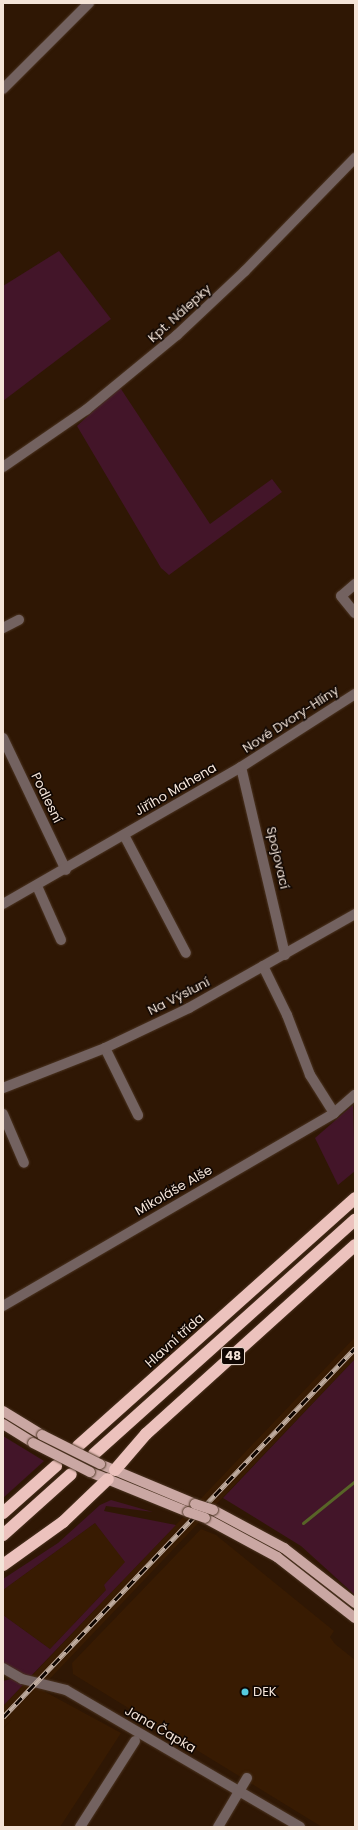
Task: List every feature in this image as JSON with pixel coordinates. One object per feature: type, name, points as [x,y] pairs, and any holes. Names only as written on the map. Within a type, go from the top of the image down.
[{"type":"highway","name":"Hlavní třída","points":[[78,1446],[355,1198]]},
{"type":"highway","name":"48","points":[[97,1459],[355,1220]]},
{"type":"highway","name":"48","points":[[3,1565],[63,1522],[112,1475],[146,1434],[355,1244]]},
{"type":"highway","points":[[3,1512],[56,1466]]},
{"type":"highway","points":[[3,1535],[71,1474]]},
{"type":"main road","points":[[3,1411],[42,1435],[97,1459],[112,1475],[188,1512],[205,1518],[277,1557],[355,1618]]},
{"type":"main road","points":[[3,1424],[33,1443],[90,1472],[112,1475],[213,1510],[284,1548],[355,1603]]},
{"type":"street","points":[[3,89],[88,3]]},
{"type":"street","name":"Kpt. Nálepky","points":[[3,467],[86,410],[177,335],[245,271],[355,158]]},
{"type":"street","points":[[355,584],[340,596],[355,613]]},
{"type":"street","points":[[3,628],[19,620]]},
{"type":"street","name":"Nové Dvory-Hlíny","points":[[241,768],[355,694]]},
{"type":"street","name":"Podlesní","points":[[3,738],[66,870]]},
{"type":"street","name":"Jiřího Mahena","points":[[3,904],[66,870],[241,768]]},
{"type":"street","name":"Spojovací","points":[[241,768],[285,955]]},
{"type":"street","points":[[124,835],[186,952]]},
{"type":"street","points":[[36,886],[62,940]]},
{"type":"street","name":"Na Výsluní","points":[[3,1088],[105,1048],[189,1008],[355,914]]},
{"type":"street","points":[[263,966],[287,1015],[310,1075],[334,1113]]},
{"type":"street","points":[[105,1048],[138,1115]]},
{"type":"street","name":"Mikoláše Alše","points":[[3,1306],[334,1113],[355,1095]]},
{"type":"street","points":[[3,1114],[24,1163]]},
{"type":"street","name":"Jana Čapka","points":[[3,1668],[22,1679],[66,1690],[300,1827]]},
{"type":"street","points":[[80,1827],[135,1741]]},
{"type":"street","points":[[218,1827],[241,1792],[248,1778]]},
{"type":"shaded area","points":[[59,251],[111,319],[3,401],[3,286]]},
{"type":"shaded area","points":[[117,389],[121,389],[210,524],[272,479],[282,492],[169,575],[161,568],[77,426]]},
{"type":"shaded area","points":[[353,1105],[355,1171],[338,1185],[315,1138]]},
{"type":"shaded area","points":[[355,1337],[355,1359],[40,1689],[121,1733],[60,1827],[3,1827],[3,1729],[12,1719],[3,1728],[3,1706]]},
{"type":"shaded area","points":[[355,1359],[355,1595],[301,1546],[223,1498]]},
{"type":"shaded area","points":[[3,1436],[44,1461],[3,1498]]},
{"type":"shaded area","points":[[111,1500],[153,1512],[106,1506],[104,1511],[176,1525],[30,1677],[3,1666],[3,1615],[50,1649],[106,1590],[104,1585],[125,1562],[95,1523],[3,1590],[3,1579],[58,1543],[100,1505]]},
{"type":"shaded area","points":[[95,1523],[126,1562],[104,1585],[107,1589],[50,1649],[3,1615],[3,1590]]},
{"type":"shaded area","points":[[201,1529],[216,1535],[334,1631],[330,1637],[335,1644],[355,1660],[355,1827],[322,1827],[73,1674],[72,1663]]},
{"type":"shaded area","points":[[11,1679],[23,1685],[3,1706],[3,1681]]},
{"type":"waterway","points":[[303,1523],[355,1481]]},
{"type":"railway","points":[[3,1717],[355,1348]]},
{"type":"place","name":"DEK","points":[[245,1692]]}]
